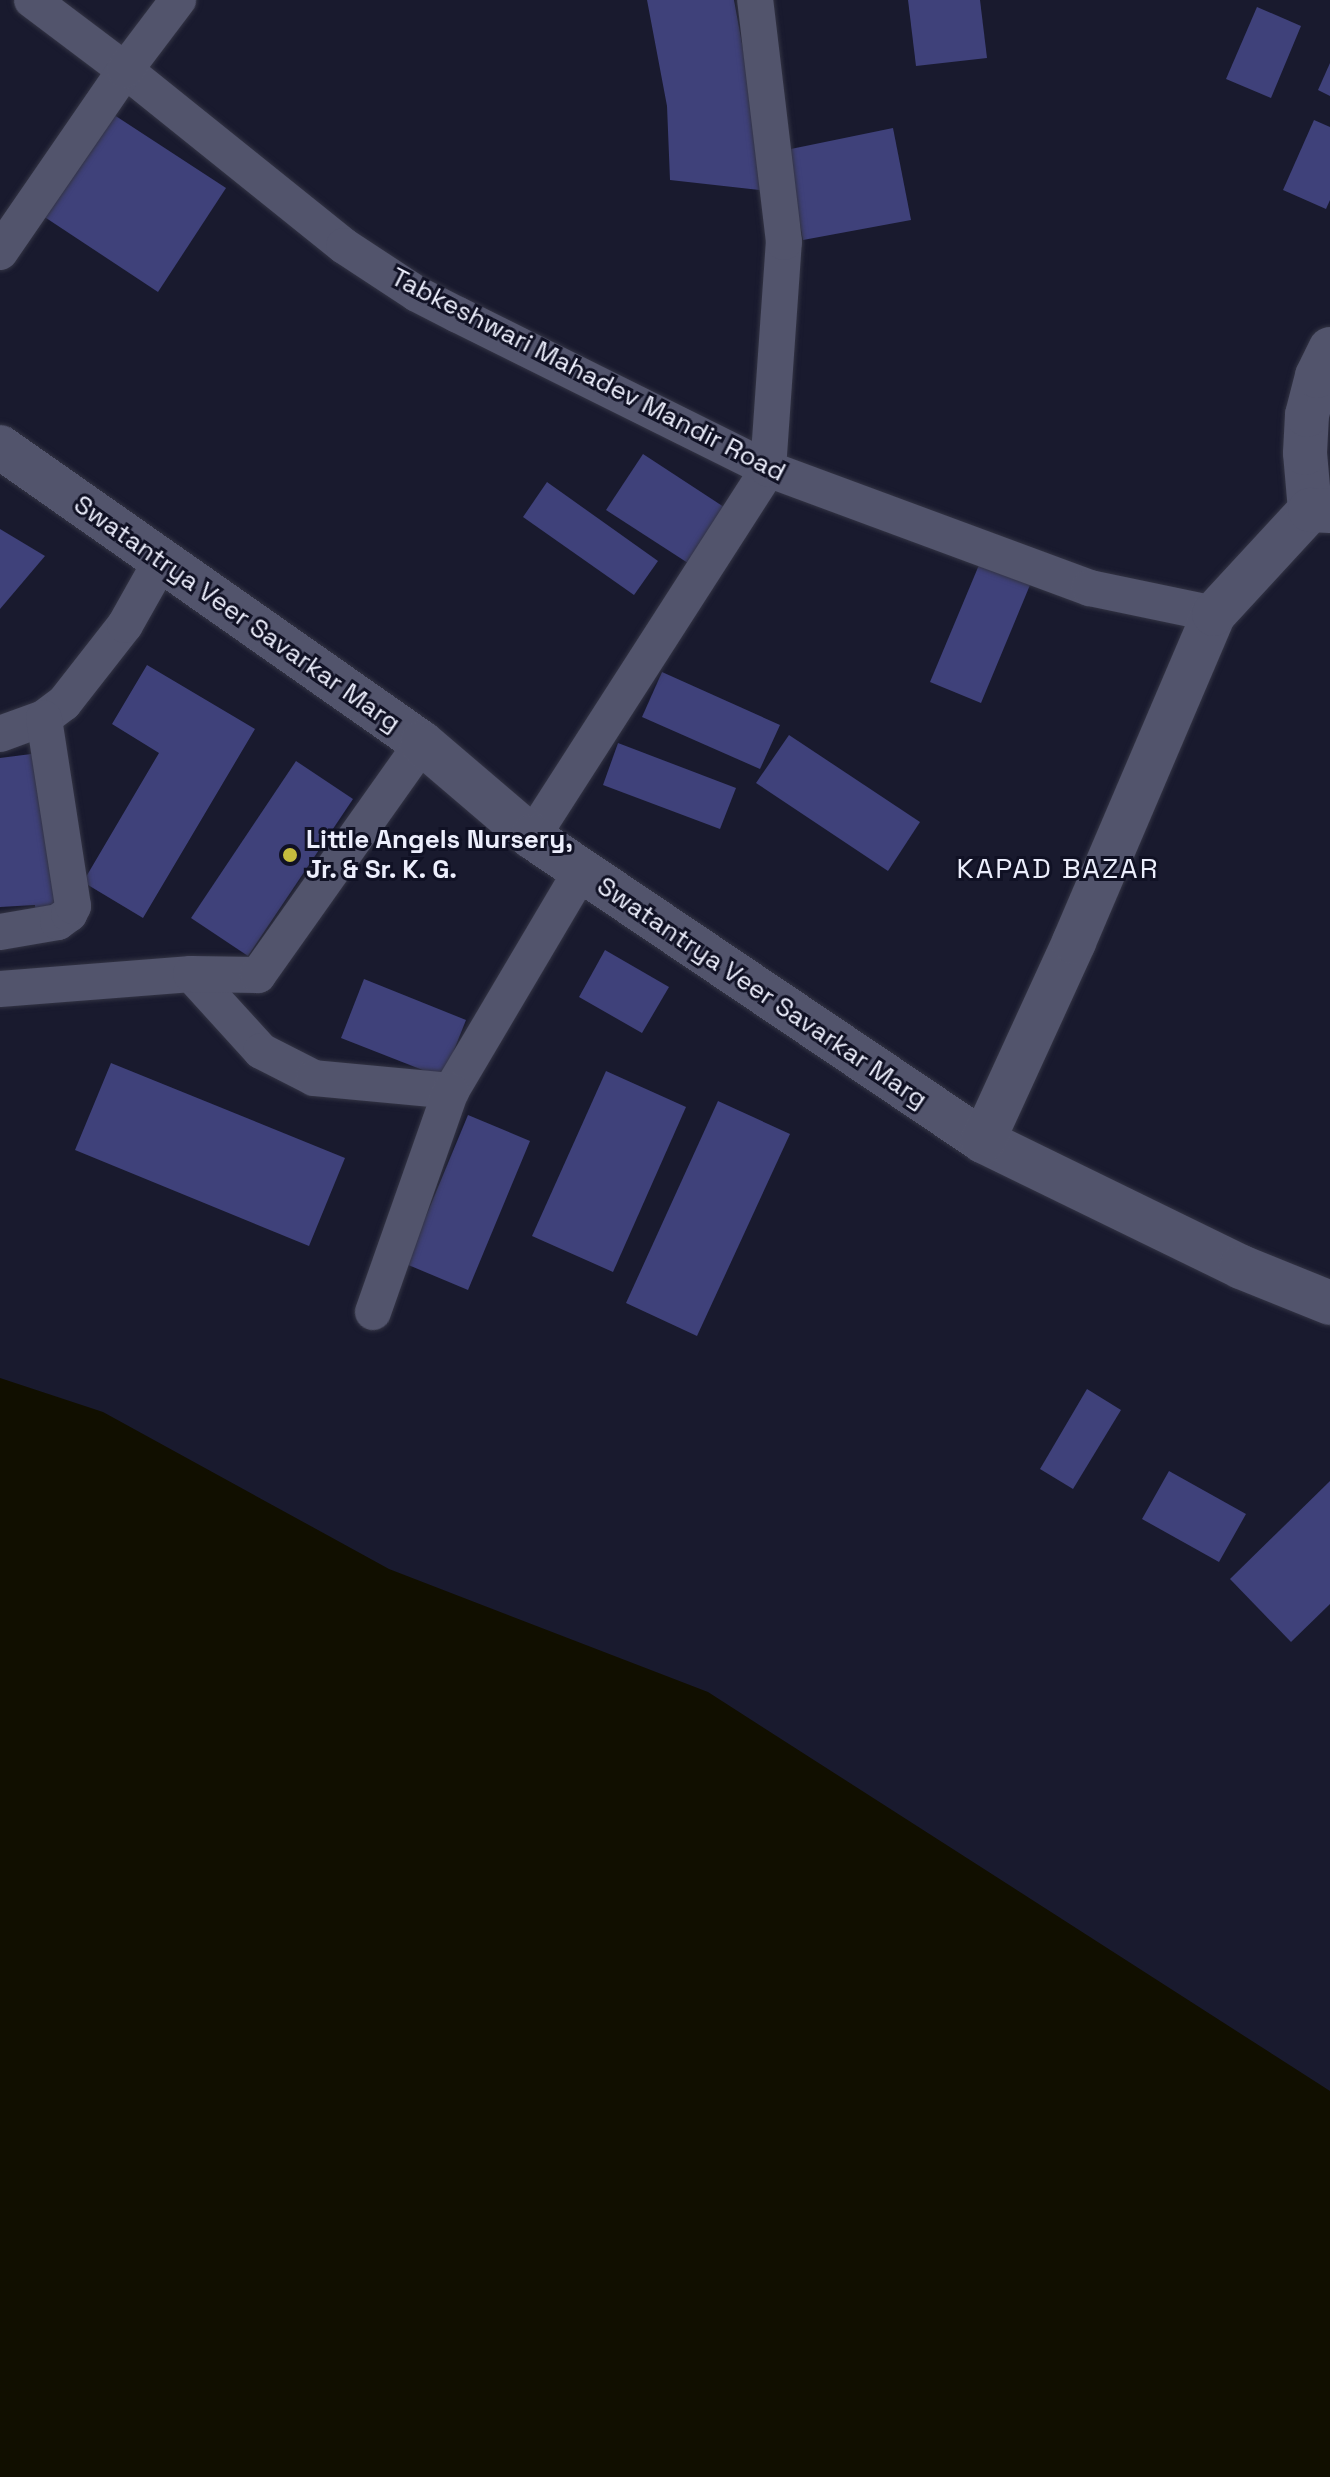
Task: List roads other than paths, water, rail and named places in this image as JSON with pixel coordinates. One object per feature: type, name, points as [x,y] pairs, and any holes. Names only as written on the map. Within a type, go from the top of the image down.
[{"type":"street","name":"Tabkeshwari Mahadev Mandir Road","points":[[32,0],[125,70],[344,246],[417,294],[768,469],[1090,588],[1214,614]]},
{"type":"street","points":[[0,252],[125,70],[178,0]]},
{"type":"street","points":[[532,837],[768,469],[784,242],[755,0]]},
{"type":"street","points":[[983,1141],[1074,942],[1214,614],[1320,510],[1305,453],[1307,415],[1317,376],[1330,349]]},
{"type":"street","name":"Swatantrya Veer Savarkar Marg","points":[[0,447],[422,743],[532,837],[983,1141],[1241,1267],[1330,1303]]},
{"type":"street","points":[[0,734],[44,718],[64,703],[125,625],[161,561]]},
{"type":"street","points":[[0,932],[58,922],[69,914],[73,906],[44,718]]},
{"type":"street","points":[[0,989],[191,974],[258,975],[422,743]]},
{"type":"street","points":[[373,1312],[451,1091],[581,871]]},
{"type":"street","points":[[191,974],[261,1051],[314,1078],[451,1091]]},
{"type":"place","name":"Little Angels Nursery, Jr. & Sr. K. G.","points":[[290,855]]},
{"type":"district","name":"KAPAD BAZAR","points":[[1058,868]]}]
